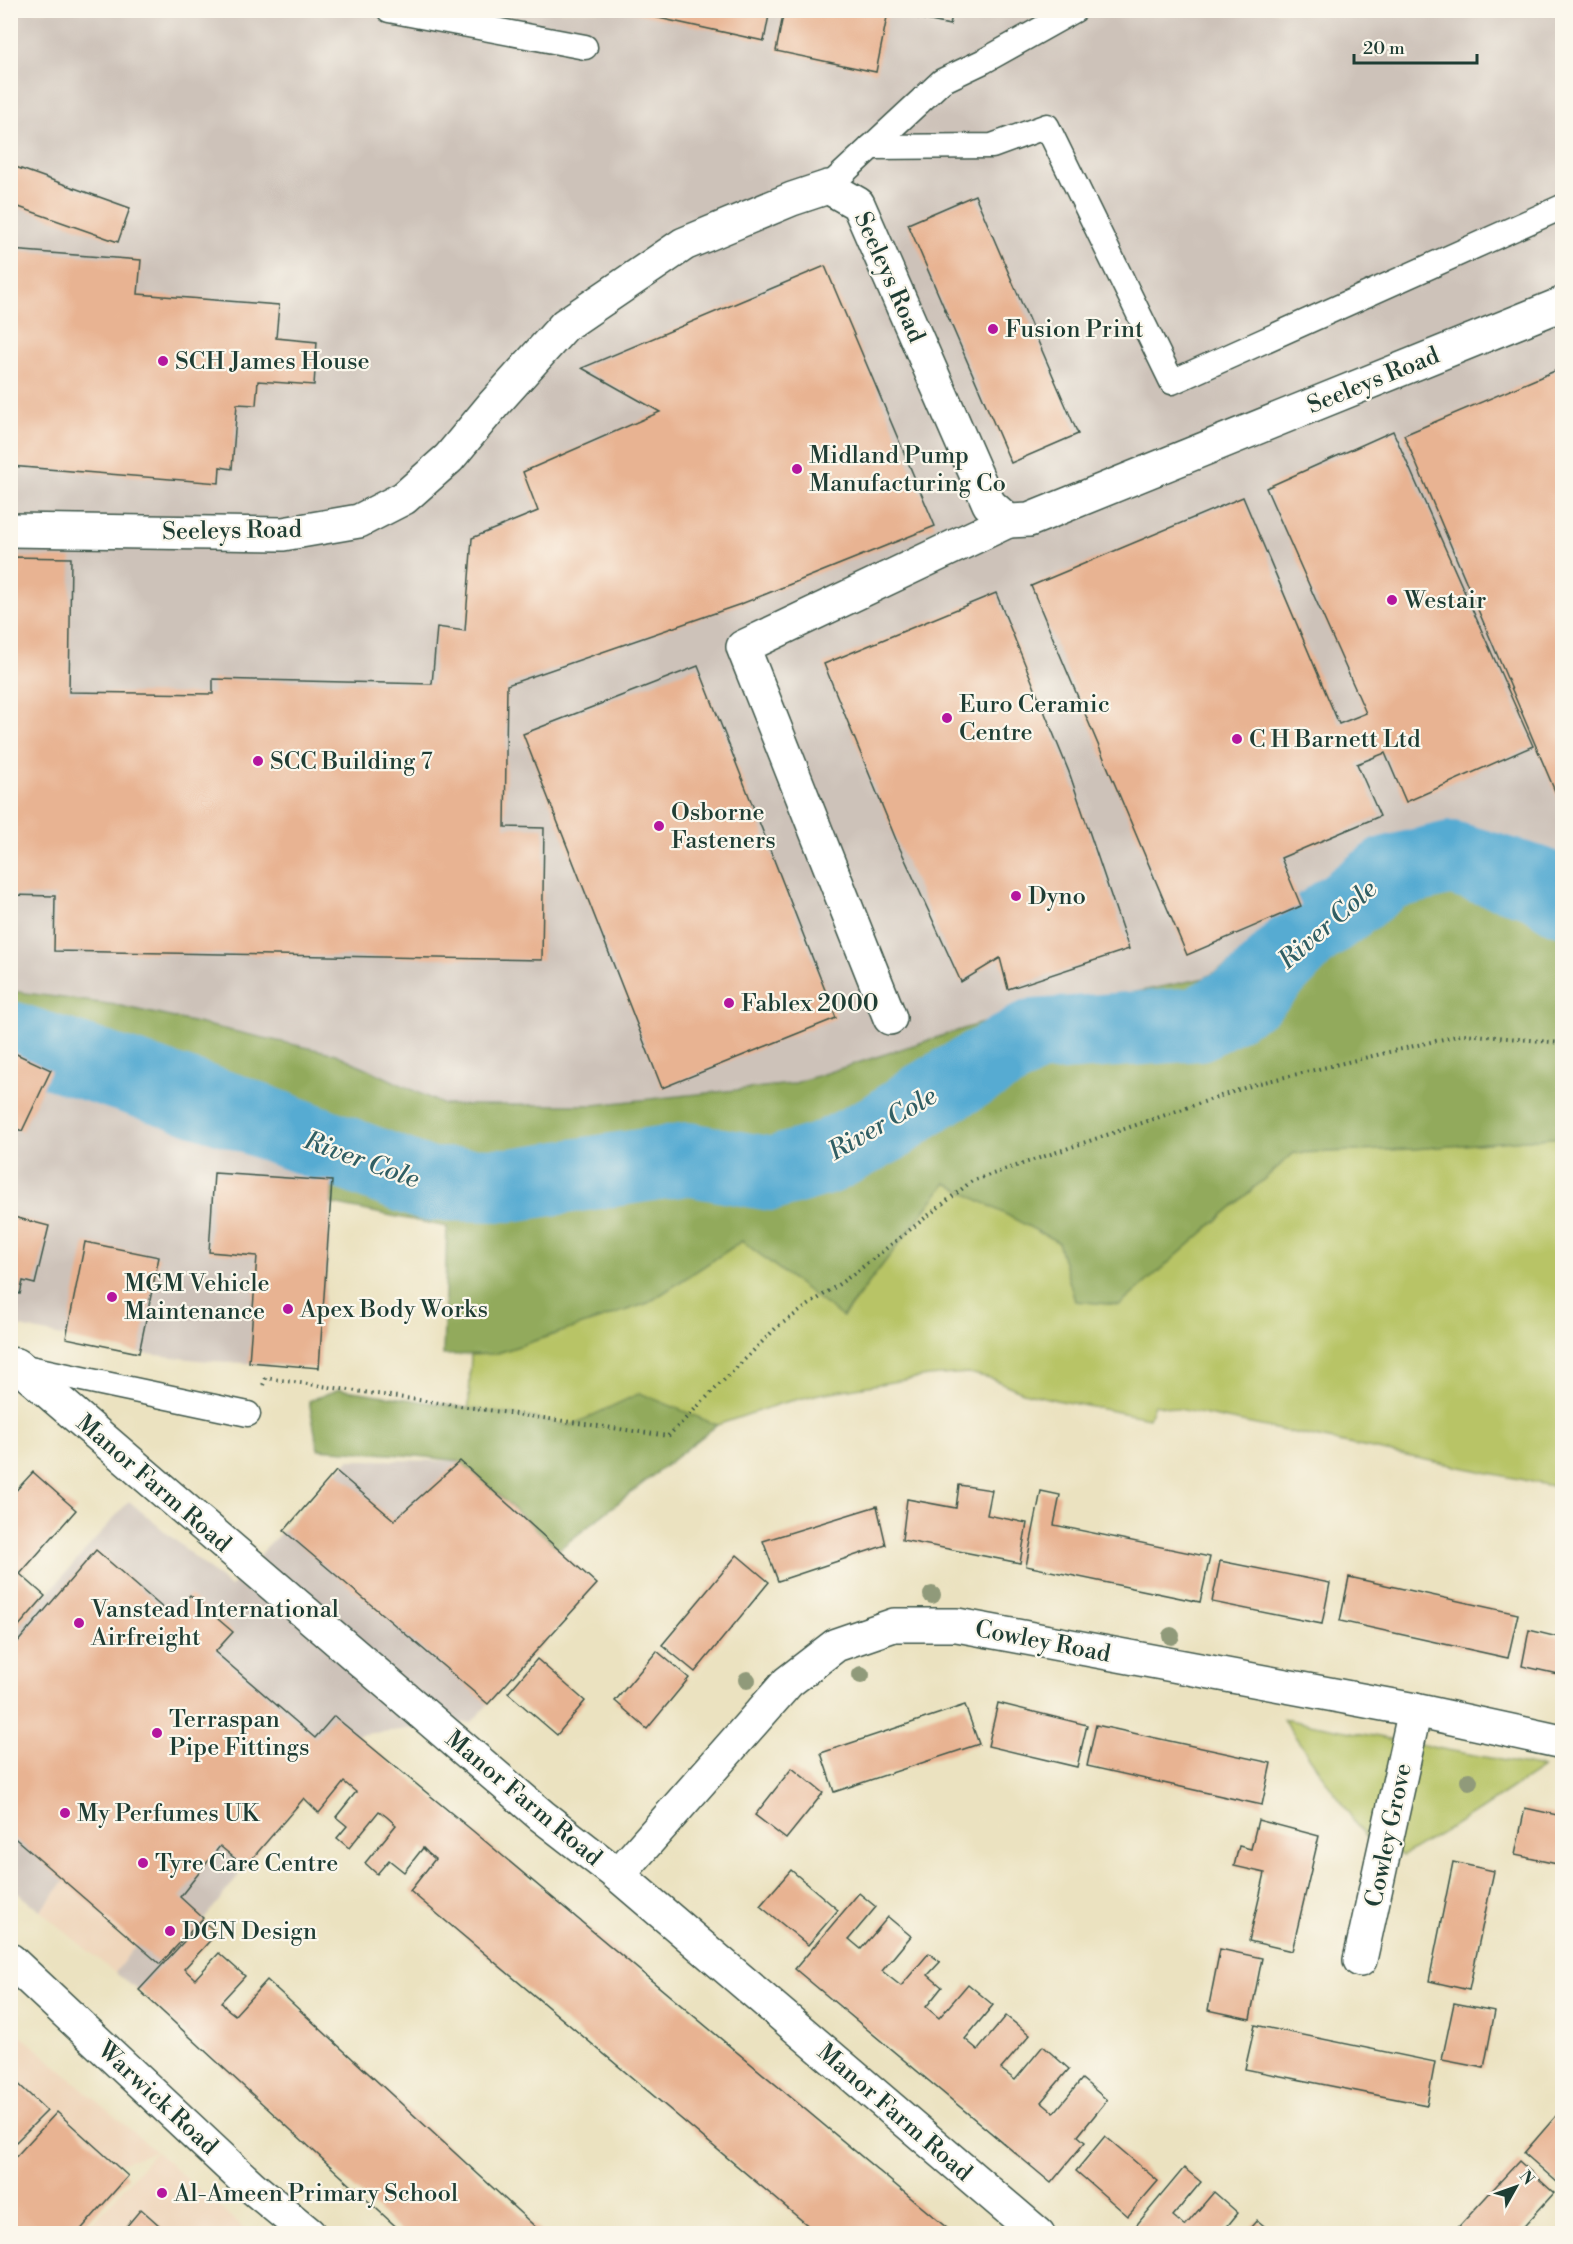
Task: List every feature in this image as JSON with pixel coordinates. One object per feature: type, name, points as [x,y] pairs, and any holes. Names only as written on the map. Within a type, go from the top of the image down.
[{"type":"main road","name":"Seeleys Road","points":[[10,530],[283,534],[359,521],[404,498],[449,458],[565,325],[684,244],[792,199],[828,187],[858,204],[988,504],[1008,521],[1029,520],[1563,304]]},
{"type":"main road","points":[[890,1018],[743,647],[1008,521]]},
{"type":"main road","name":"Manor Farm Road","points":[[14,1364],[533,1808],[618,1875],[1038,2234]]},
{"type":"main road","name":"Cowley Road","points":[[618,1875],[788,1682],[836,1645],[894,1625],[957,1625],[1415,1710],[1563,1742]]},
{"type":"main road","name":"Cowley Grove","points":[[1360,1960],[1415,1710]]},
{"type":"main road","name":"Warwick Road","points":[[10,1960],[252,2187],[309,2234]]},
{"type":"lane","points":[[389,10],[473,18],[585,47]]},
{"type":"lane","points":[[828,187],[942,81],[984,61],[1075,10]]},
{"type":"lane","points":[[871,147],[992,146],[1047,126],[1172,382],[1563,207]]},
{"type":"lane","points":[[14,1364],[248,1414]]},
{"type":"path","points":[[266,1378],[668,1436],[777,1327],[855,1273],[972,1181],[1257,1084],[1464,1034],[1563,1043]]},
{"type":"shaded area","points":[[11,11],[1562,11],[1562,884],[1497,861],[1345,882],[1278,937],[1205,978],[979,1024],[792,1084],[594,1105],[444,1105],[333,1152],[332,1204],[319,1368],[197,1360],[139,1353],[11,1325]]},
{"type":"shaded area","points":[[349,1460],[460,1461],[597,1584],[472,1722],[355,1735],[203,1921],[139,1990],[115,1973],[137,1943],[180,1897],[220,1846],[145,1784],[40,1911],[11,1888],[11,1635],[129,1501],[230,1587]]},
{"type":"shaded area","name":"Tyre Care Centre","points":[[145,1784],[220,1846],[180,1897],[137,1943],[115,1973],[40,1911]]},
{"type":"shaded area","points":[[10,2026],[249,2233],[84,2233],[155,2152],[11,2197]]},
{"type":"green space","points":[[1497,861],[1562,884],[1562,1137],[1413,1149],[1294,1153],[1120,1305],[1075,1301],[1058,1242],[946,1183],[842,1317],[742,1241],[648,1303],[495,1354],[443,1355],[447,1227],[332,1204],[333,1164],[339,1145],[315,1128],[11,1027],[11,991],[116,1005],[336,1054],[444,1105],[594,1105],[792,1084],[979,1024],[1205,978],[1278,937],[1345,882]]},
{"type":"green space","points":[[1562,1137],[1562,1488],[1154,1404],[1149,1418],[1056,1400],[1023,1392],[990,1378],[968,1373],[928,1376],[819,1394],[779,1404],[717,1425],[559,1549],[473,1475],[468,1422],[471,1355],[495,1354],[648,1303],[742,1241],[843,1317],[946,1182],[1058,1242],[1075,1301],[1120,1305],[1294,1153],[1413,1149]]},
{"type":"green space","points":[[339,1389],[534,1418],[570,1426],[640,1393],[717,1425],[559,1549],[460,1461],[318,1449],[309,1401]]},
{"type":"green space","points":[[1283,1719],[1543,1768],[1475,1813],[1403,1856],[1366,1838]]},
{"type":"building","points":[[622,10],[770,10],[764,41]]},
{"type":"building","points":[[784,10],[953,10],[950,25],[888,12],[876,72],[776,51]]},
{"type":"building","points":[[10,165],[130,208],[118,242],[10,204]]},
{"type":"building","name":"Fusion Print","points":[[975,195],[1078,434],[1011,463],[908,224]]},
{"type":"building","name":"SCH James House","points":[[10,250],[141,260],[138,294],[279,305],[276,338],[317,342],[314,385],[258,381],[256,405],[237,404],[232,469],[220,467],[219,483],[10,466]]},
{"type":"building","points":[[825,266],[935,526],[741,604],[507,685],[505,827],[544,828],[542,960],[54,951],[55,896],[10,895],[10,557],[71,558],[69,692],[213,694],[213,679],[432,684],[437,627],[465,631],[472,538],[538,511],[523,472],[660,412],[582,368]]},
{"type":"building","points":[[1562,368],[1562,802],[1560,803],[1404,435]]},
{"type":"building","name":"C H Barnett Ltd","points":[[1393,431],[1533,746],[1406,802],[1385,753],[1357,764],[1380,816],[1281,858],[1301,906],[1187,955],[1031,586],[1243,497],[1339,724],[1366,713],[1266,488]]},
{"type":"building","points":[[996,593],[1069,772],[1129,949],[1008,989],[1000,958],[961,982],[897,842],[824,664]]},
{"type":"building","name":"Osborne Fasteners","points":[[698,666],[836,1018],[662,1088],[523,734]]},
{"type":"building","points":[[10,1051],[51,1070],[22,1131],[10,1126]]},
{"type":"building","name":"Apex Body Works","points":[[214,1173],[332,1181],[319,1368],[249,1362],[257,1256],[209,1252]]},
{"type":"building","points":[[10,1216],[49,1226],[35,1284],[23,1281],[20,1294],[10,1291]]},
{"type":"building","name":"MGM Vehicle Maintenance","points":[[85,1242],[159,1257],[139,1353],[66,1338]]},
{"type":"building","points":[[460,1461],[597,1584],[488,1704],[284,1531],[336,1471],[394,1520]]},
{"type":"building","points":[[33,1472],[76,1510],[20,1574],[45,1596],[10,1636],[10,1497]]},
{"type":"building","points":[[959,1485],[992,1490],[987,1515],[1027,1523],[1020,1563],[902,1540],[907,1499],[956,1508]]},
{"type":"building","points":[[1041,1491],[1060,1495],[1054,1525],[1210,1557],[1200,1602],[1026,1566]]},
{"type":"building","points":[[877,1506],[886,1545],[778,1581],[763,1541]]},
{"type":"building","points":[[96,1550],[172,1616],[190,1595],[233,1632],[215,1652],[315,1738],[334,1716],[954,2234],[818,2234],[410,1891],[435,1859],[423,1848],[404,1872],[389,1860],[377,1874],[365,1863],[396,1825],[387,1817],[379,1811],[349,1848],[337,1838],[347,1826],[336,1817],[356,1792],[344,1782],[319,1813],[304,1798],[245,1867],[220,1846],[180,1897],[203,1918],[160,1964],[10,1834],[10,1651]]},
{"type":"building","points":[[737,1555],[769,1582],[695,1672],[662,1645]]},
{"type":"building","points":[[1220,1561],[1330,1583],[1322,1624],[1212,1602]]},
{"type":"building","points":[[1349,1577],[1518,1614],[1508,1658],[1340,1621]]},
{"type":"building","points":[[1529,1630],[1562,1638],[1562,1675],[1522,1666]]},
{"type":"building","points":[[657,1651],[689,1678],[647,1729],[615,1701]]},
{"type":"building","points":[[537,1659],[585,1701],[557,1735],[508,1693]]},
{"type":"building","points":[[998,1703],[1087,1725],[1077,1767],[988,1746]]},
{"type":"building","points":[[965,1705],[979,1744],[834,1792],[821,1753]]},
{"type":"building","points":[[1096,1725],[1271,1763],[1262,1805],[1087,1766]]},
{"type":"building","points":[[792,1768],[823,1793],[786,1839],[755,1815]]},
{"type":"building","points":[[1525,1808],[1562,1816],[1562,1865],[1515,1855]]},
{"type":"building","points":[[1258,1820],[1319,1836],[1292,1951],[1249,1941],[1265,1873],[1234,1866],[1239,1846],[1251,1849]]},
{"type":"building","points":[[1453,1862],[1494,1871],[1469,1990],[1429,1981]]},
{"type":"building","points":[[791,1870],[838,1910],[808,1945],[760,1906]]},
{"type":"building","points":[[859,1893],[876,1907],[849,1939],[861,1949],[888,1917],[911,1936],[882,1971],[901,1986],[929,1953],[940,1962],[928,1975],[942,1987],[926,2007],[939,2018],[968,1984],[993,2005],[965,2039],[978,2050],[1006,2016],[1030,2035],[1001,2069],[1015,2080],[1043,2046],[1069,2069],[1041,2102],[1054,2113],[1082,2079],[1107,2100],[1078,2136],[1085,2142],[1051,2183],[795,1969]]},
{"type":"building","points":[[203,1921],[217,1933],[184,1969],[195,1979],[219,1953],[245,1976],[221,2002],[226,2008],[235,2015],[267,1980],[543,2234],[404,2234],[139,1990]]},
{"type":"building","points":[[1220,1949],[1262,1958],[1250,2019],[1208,2010]]},
{"type":"building","points":[[1454,2003],[1495,2011],[1484,2068],[1442,2060]]},
{"type":"building","points":[[1255,2025],[1435,2062],[1427,2105],[1245,2069]]},
{"type":"building","points":[[10,2076],[47,2111],[10,2148]]},
{"type":"building","points":[[1562,2109],[1562,2178],[1558,2183],[1524,2153]]},
{"type":"building","points":[[57,2112],[128,2176],[77,2234],[10,2234],[10,2163]]},
{"type":"building","points":[[1105,2136],[1158,2181],[1128,2216],[1076,2171]]},
{"type":"building","points":[[1519,2161],[1554,2193],[1517,2234],[1452,2234]]},
{"type":"building","points":[[1184,2168],[1201,2182],[1173,2216],[1185,2226],[1214,2192],[1238,2213],[1221,2234],[1129,2234]]},
{"type":"building","points":[[141,2209],[169,2234],[120,2234]]},
{"type":"building","points":[[1257,2220],[1269,2230],[1274,2234],[1245,2234]]},
{"type":"waterway","name":"River Cole","points":[[10,1038],[240,1113],[426,1184],[511,1185],[687,1159],[772,1174],[826,1158],[887,1126],[924,1099],[1034,1036],[1198,1024],[1251,994],[1309,933],[1388,873],[1451,858],[1537,883],[1562,899]]},
{"type":"place","name":"Fusion Print","points":[[993,329]]},
{"type":"place","name":"SCH James House","points":[[163,361]]},
{"type":"place","name":"Midland Pump Manufacturing Co","points":[[797,469]]},
{"type":"place","name":"Westair","points":[[1392,600]]},
{"type":"place","name":"Euro Ceramic Centre","points":[[947,718]]},
{"type":"place","name":"C H Barnett Ltd","points":[[1237,739]]},
{"type":"place","name":"SCC Building 7","points":[[258,761]]},
{"type":"place","name":"Osborne Fasteners","points":[[659,826]]},
{"type":"place","name":"Dyno","points":[[1016,896]]},
{"type":"place","name":"Fablex 2000","points":[[729,1003]]},
{"type":"place","name":"MGM Vehicle Maintenance","points":[[112,1297]]},
{"type":"place","name":"Apex Body Works","points":[[288,1309]]},
{"type":"place","name":"Vanstead International Airfreight","points":[[79,1623]]},
{"type":"place","name":"Terraspan Pipe Fittings","points":[[157,1733]]},
{"type":"place","name":"My Perfumes UK","points":[[65,1813]]},
{"type":"place","name":"Tyre Care Centre","points":[[143,1863]]},
{"type":"place","name":"DGN Design","points":[[170,1931]]},
{"type":"place","name":"Al-Ameen Primary School","points":[[162,2193]]}]
